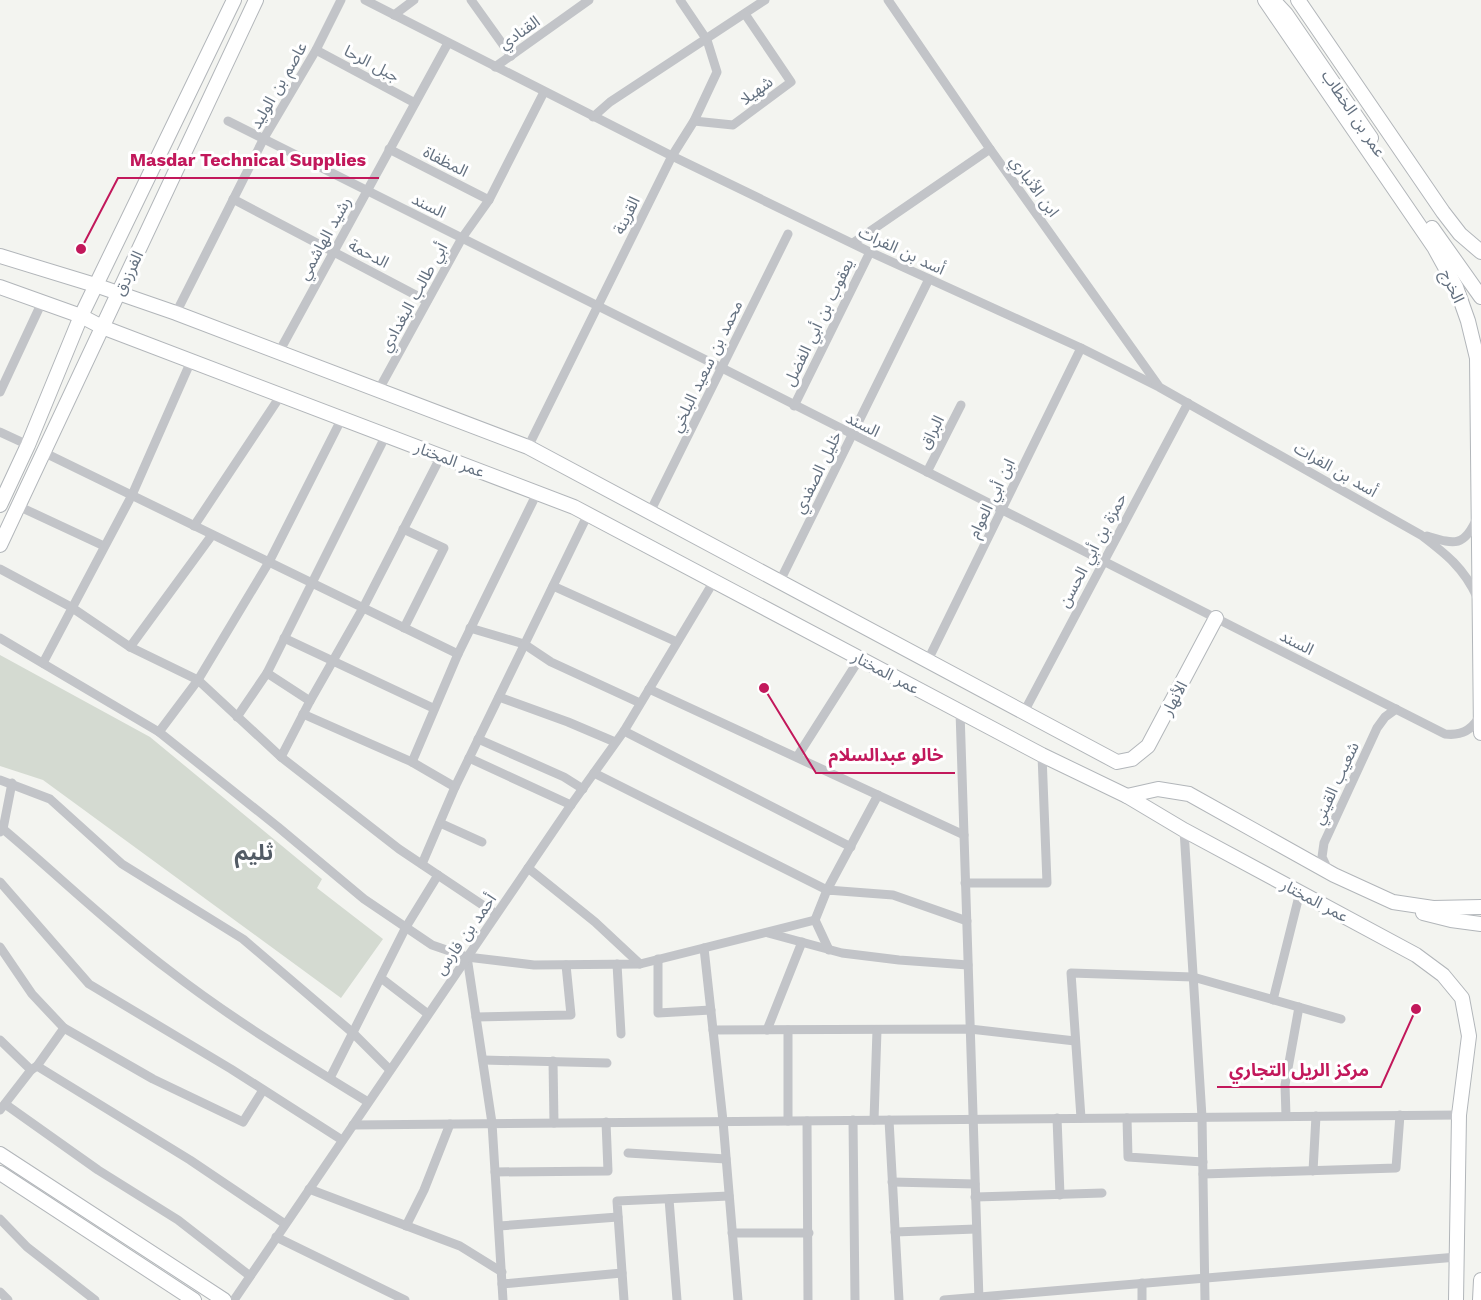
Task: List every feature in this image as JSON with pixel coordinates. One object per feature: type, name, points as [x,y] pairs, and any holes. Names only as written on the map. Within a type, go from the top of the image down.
[{"type":"street","name":"الفرزدق","points":[[0,505],[28,445],[95,285],[234,0]]},
{"type":"street","name":"الفرزدق","points":[[0,545],[256,0]]},
{"type":"street","name":"عاصم بن الوليد","points":[[176,314],[264,138],[316,50],[341,0]]},
{"type":"street","name":"أسد بن الفرات","points":[[364,0],[672,156],[870,252],[1081,348],[1160,387],[1421,535],[1450,557],[1471,584],[1479,602]]},
{"type":"street","points":[[394,15],[414,0]]},
{"type":"street","points":[[471,0],[511,56]]},
{"type":"street","name":"القنادي","points":[[495,67],[589,0]]},
{"type":"street","name":"القرينة","points":[[528,447],[672,156],[694,121],[717,72],[707,40],[680,0]]},
{"type":"street","points":[[593,117],[609,102],[765,0]]},
{"type":"street","name":"ابن الأنباري","points":[[888,0],[990,149],[1160,387]]},
{"type":"street","name":"الخرج","points":[[1264,0],[1434,247],[1456,287],[1468,321],[1477,358],[1481,733]]},
{"type":"street","name":"عمر بن الخطاب","points":[[1273,0],[1286,14],[1432,228]]},
{"type":"street","points":[[1298,0],[1443,212],[1460,234],[1481,252]]},
{"type":"street","name":"شهيلا","points":[[694,121],[733,125],[791,82],[745,14]]},
{"type":"street","name":"رشيد الهاشمي","points":[[279,352],[448,43]]},
{"type":"street","name":"جبل الرحا","points":[[316,50],[415,103]]},
{"type":"street","name":"أبي طالب البغدادي","points":[[378,391],[462,238],[489,200],[543,92]]},
{"type":"street","name":"السند","points":[[228,121],[722,368],[1445,735],[1470,729],[1480,715]]},
{"type":"street","name":"المظفاة","points":[[389,149],[489,200]]},
{"type":"street","name":"يعقوب بن أبي الفضل","points":[[853,243],[990,149]]},
{"type":"street","name":"الدحمة","points":[[233,199],[427,301]]},
{"type":"street","name":"الخرج","points":[[1432,228],[1481,297]]},
{"type":"street","name":"محمد بن سعيد البلخي","points":[[650,512],[788,234]]},
{"type":"street","name":"يعقوب بن أبي الفضل","points":[[794,406],[870,252]]},
{"type":"street","name":"عمر المختار","points":[[0,256],[119,293],[528,447],[1117,762]]},
{"type":"street","name":"خليل الصفدي","points":[[780,581],[929,279]]},
{"type":"street","name":"عمر المختار","points":[[0,287],[81,316],[102,327],[588,514],[1042,755],[1127,796],[1184,830],[1416,955],[1443,975],[1462,998],[1469,1036],[1459,1115],[1456,1300]]},
{"type":"street","points":[[0,392],[42,302]]},
{"type":"street","name":"ابن أبي العوام","points":[[927,660],[1081,348]]},
{"type":"street","points":[[43,663],[132,495],[191,361]]},
{"type":"street","points":[[194,526],[281,395]]},
{"type":"street","name":"حمزة بن أبي الحسن","points":[[1024,712],[1102,561],[1188,403]]},
{"type":"street","name":"البراق","points":[[927,472],[962,405]]},
{"type":"street","points":[[159,732],[198,680],[270,562],[342,418]]},
{"type":"street","points":[[0,432],[28,445]]},
{"type":"street","points":[[237,717],[267,673],[386,435]]},
{"type":"street","points":[[43,452],[458,654]]},
{"type":"street","points":[[1478,471],[1481,453]]},
{"type":"street","points":[[281,757],[363,608],[441,456]]},
{"type":"street","points":[[412,762],[433,708],[470,628],[537,493]]},
{"type":"street","points":[[18,506],[104,546]]},
{"type":"street","points":[[422,864],[455,787],[588,514]]},
{"type":"street","name":"أسد بن الفرات","points":[[1421,535],[1451,543],[1458,542],[1471,532],[1478,515]]},
{"type":"street","points":[[403,529],[444,548],[404,628]]},
{"type":"street","points":[[130,647],[212,535]]},
{"type":"street","points":[[0,569],[71,607],[130,647],[198,680],[281,757],[399,849],[496,914]]},
{"type":"street","name":"أحمد بن فارس","points":[[234,1300],[496,914],[624,732],[714,581]]},
{"type":"street","points":[[553,586],[677,642]]},
{"type":"street","name":"الأنهار","points":[[1117,762],[1132,759],[1148,746],[1216,618]]},
{"type":"street","points":[[470,628],[524,644],[551,662],[640,703]]},
{"type":"street","points":[[0,638],[159,732],[364,899],[432,945],[467,957],[534,965],[640,964],[815,920]]},
{"type":"street","points":[[284,638],[433,708]]},
{"type":"street","points":[[797,758],[860,658]]},
{"type":"street","points":[[267,673],[310,701]]},
{"type":"street","points":[[649,688],[964,835]]},
{"type":"street","points":[[499,697],[615,742]]},
{"type":"street","name":"شعيب القيني","points":[[1334,875],[1324,862],[1322,852],[1324,843],[1377,728],[1385,717],[1396,709]]},
{"type":"street","points":[[960,711],[979,1299]]},
{"type":"street","points":[[303,714],[412,762],[455,787]]},
{"type":"street","points":[[624,732],[851,847]]},
{"type":"street","points":[[478,739],[564,777],[583,789]]},
{"type":"street","points":[[965,883],[1047,883],[1042,755]]},
{"type":"street","points":[[469,758],[571,806]]},
{"type":"street","points":[[594,773],[827,890],[893,895],[967,921]]},
{"type":"street","points":[[0,780],[50,799],[122,864],[243,939],[353,1033],[390,1070]]},
{"type":"street","points":[[12,783],[1,831],[60,877],[122,934],[171,973],[368,1102]]},
{"type":"street","points":[[1127,796],[1158,789],[1189,794],[1334,875],[1393,902],[1431,916],[1481,924]]},
{"type":"street","points":[[829,950],[815,920],[827,890],[878,795]]},
{"type":"street","points":[[440,823],[482,842]]},
{"type":"street","points":[[1184,830],[1202,1117],[1205,1300]]},
{"type":"street","points":[[528,868],[595,922],[640,964]]},
{"type":"street","points":[[330,1078],[406,927],[438,875]]},
{"type":"street","points":[[0,882],[89,984],[342,1140]]},
{"type":"street","points":[[1273,1000],[1300,892]]},
{"type":"street","points":[[1393,902],[1433,908],[1481,907]]},
{"type":"street","points":[[766,933],[829,950],[899,960],[968,965]]},
{"type":"street","points":[[767,1030],[802,942]]},
{"type":"street","points":[[704,948],[723,1121],[738,1300]]},
{"type":"street","points":[[2,954],[32,994],[64,1028],[153,1078],[243,1122],[263,1090]]},
{"type":"street","points":[[467,957],[492,1123],[504,1300]]},
{"type":"street","points":[[658,959],[658,1013],[711,1010]]},
{"type":"street","points":[[617,964],[621,1034]]},
{"type":"street","points":[[476,1017],[571,1016],[566,965]]},
{"type":"street","points":[[1081,1118],[1071,973],[1193,977],[1341,1019]]},
{"type":"street","points":[[381,978],[428,1014]]},
{"type":"street","points":[[1286,1116],[1285,1085],[1299,1007]]},
{"type":"street","points":[[64,1028],[2,1107],[178,1220],[250,1276]]},
{"type":"street","points":[[874,1120],[877,1029]]},
{"type":"street","points":[[713,1030],[970,1029],[1076,1041]]},
{"type":"street","points":[[788,1030],[788,1121]]},
{"type":"street","points":[[0,1040],[34,1068],[189,1160],[285,1224]]},
{"type":"street","points":[[483,1060],[607,1063]]},
{"type":"street","points":[[553,1061],[554,1123]]},
{"type":"street","points":[[1203,1174],[1395,1168],[1400,1115]]},
{"type":"street","points":[[353,1125],[1459,1115]]},
{"type":"street","points":[[1313,1171],[1316,1116]]},
{"type":"street","points":[[1058,1118],[1060,1195]]},
{"type":"street","points":[[1127,1118],[1128,1157],[1203,1162]]},
{"type":"street","points":[[807,1120],[808,1300]]},
{"type":"street","points":[[853,1120],[855,1300]]},
{"type":"street","points":[[889,1120],[899,1300]]},
{"type":"street","points":[[495,1172],[608,1170],[606,1122]]},
{"type":"street","points":[[406,1226],[424,1190],[450,1124]]},
{"type":"street","points":[[628,1153],[726,1159]]},
{"type":"street","points":[[0,1154],[224,1300]]},
{"type":"street","points":[[0,1173],[194,1300]]},
{"type":"street","points":[[892,1182],[975,1184]]},
{"type":"street","points":[[309,1189],[460,1246],[502,1272]]},
{"type":"street","points":[[975,1197],[1102,1193]]},
{"type":"street","points":[[624,1300],[616,1201],[729,1196]]},
{"type":"street","points":[[669,1199],[677,1300]]},
{"type":"street","points":[[499,1226],[618,1217]]},
{"type":"street","points":[[0,1219],[27,1247],[95,1300]]},
{"type":"street","points":[[895,1232],[976,1229]]},
{"type":"street","points":[[732,1233],[809,1233]]},
{"type":"street","points":[[276,1237],[405,1300]]},
{"type":"street","points":[[944,1300],[979,1299],[1457,1257]]},
{"type":"street","points":[[502,1284],[622,1273]]},
{"type":"street","points":[[1480,1300],[1481,1280]]},
{"type":"street","points":[[1142,1283],[1142,1300]]},
{"type":"street","points":[[0,1292],[8,1300]]},
{"type":"shaded area","points":[[0,655],[150,737],[322,879],[317,888],[383,939],[341,998],[43,780],[0,766]]},
{"type":"place","name":"Masdar Technical Supplies","points":[[81,249]]},
{"type":"place","name":"خالو عبدالسلام","points":[[764,688]]},
{"type":"place","name":"مركز الريل التجاري","points":[[1416,1009]]},
{"type":"district","name":"ثليم","points":[[254,852]]}]
